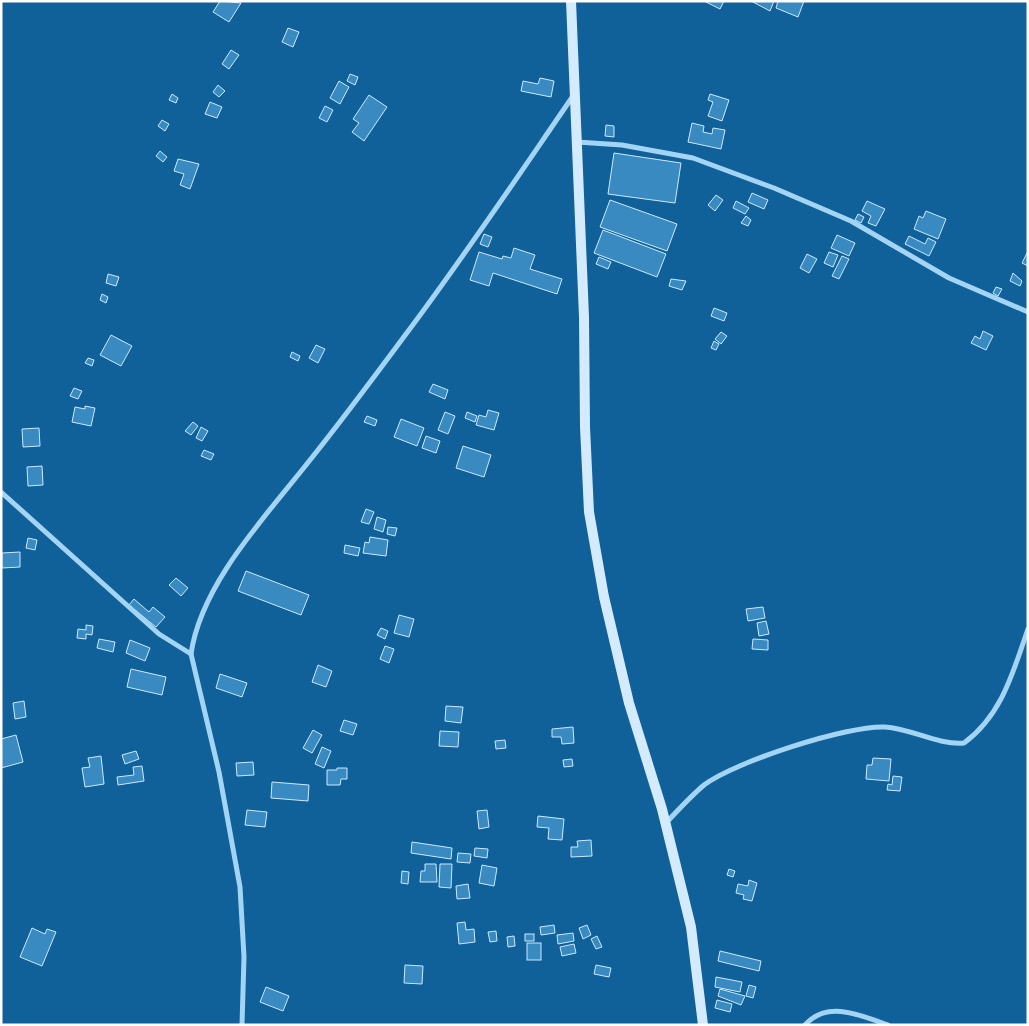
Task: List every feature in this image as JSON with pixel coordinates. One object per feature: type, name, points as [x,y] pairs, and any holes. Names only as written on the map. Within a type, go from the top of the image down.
[{"type":"street","points":[[571,1],[584,317],[585,426],[589,512],[604,597],[629,703],[665,823],[691,928],[705,1024]]},
{"type":"street","points":[[242,1025],[244,957],[240,887],[219,772],[191,654],[194,635],[214,591],[238,552],[342,420],[447,280],[574,96]]},
{"type":"street","points":[[576,142],[622,145],[693,158],[774,188],[844,218],[950,278],[1028,312]]},
{"type":"street","points":[[1,492],[34,524],[159,634],[191,654]]},
{"type":"street","points":[[665,823],[704,786],[719,776],[785,749],[867,728],[885,727],[907,730],[942,742],[964,743],[988,722],[1000,705],[1028,629]]},
{"type":"street","points":[[805,1025],[817,1014],[842,1011],[888,1025]]},
{"type":"building","points":[[220,1],[241,3],[229,22],[213,12]]},
{"type":"building","points":[[704,1],[724,1],[720,9]]},
{"type":"building","points":[[751,1],[774,1],[770,11]]},
{"type":"building","points":[[778,1],[804,1],[798,17],[776,8]]},
{"type":"building","points":[[288,28],[299,32],[293,47],[282,42]]},
{"type":"building","points":[[231,50],[239,55],[229,69],[222,64]]},
{"type":"building","points":[[350,74],[358,77],[355,85],[347,81]]},
{"type":"building","points":[[540,78],[554,81],[551,97],[521,91],[523,81],[538,84]]},
{"type":"building","points":[[339,81],[349,87],[340,104],[330,98]]},
{"type":"building","points":[[218,85],[225,91],[219,97],[213,92]]},
{"type":"building","points":[[172,94],[178,98],[176,103],[169,100]]},
{"type":"building","points":[[710,94],[729,100],[722,121],[708,116],[713,102],[708,100]]},
{"type":"building","points":[[369,95],[387,107],[364,141],[352,132],[359,123],[353,119]]},
{"type":"building","points":[[210,102],[222,107],[217,118],[205,114]]},
{"type":"building","points":[[325,106],[333,110],[327,122],[319,118]]},
{"type":"building","points":[[162,120],[169,124],[165,131],[158,126]]},
{"type":"building","points":[[692,123],[704,126],[703,132],[712,134],[713,128],[725,130],[721,149],[688,142]]},
{"type":"building","points":[[606,125],[614,126],[614,137],[605,136]]},
{"type":"building","points":[[160,151],[167,157],[163,162],[156,156]]},
{"type":"building","points":[[614,153],[681,163],[675,203],[608,194]]},
{"type":"building","points":[[178,159],[199,164],[190,189],[180,185],[184,174],[174,171]]},
{"type":"building","points":[[752,193],[768,200],[764,209],[748,202]]},
{"type":"building","points":[[716,195],[723,200],[715,211],[708,205]]},
{"type":"building","points":[[610,200],[677,224],[667,251],[600,227]]},
{"type":"building","points":[[736,201],[749,208],[745,214],[733,208]]},
{"type":"building","points":[[867,201],[885,209],[876,226],[868,223],[871,216],[862,211]]},
{"type":"building","points":[[926,211],[946,219],[938,239],[914,229],[919,216],[923,218]]},
{"type":"building","points":[[858,214],[864,217],[861,223],[855,220]]},
{"type":"building","points":[[746,216],[751,220],[748,226],[741,223]]},
{"type":"building","points":[[603,230],[666,254],[657,277],[594,253]]},
{"type":"building","points":[[484,234],[492,237],[488,247],[480,244]]},
{"type":"building","points":[[837,235],[855,243],[849,256],[831,248]]},
{"type":"building","points":[[909,236],[925,244],[928,238],[936,242],[929,256],[905,244]]},
{"type":"building","points":[[514,248],[535,255],[530,269],[562,279],[557,294],[493,273],[489,286],[470,280],[479,252],[502,259],[503,256],[511,258]]},
{"type":"building","points":[[1028,251],[1028,266],[1022,263]]},
{"type":"building","points":[[829,252],[838,255],[833,267],[824,263]]},
{"type":"building","points":[[807,254],[817,259],[809,273],[800,268]]},
{"type":"building","points":[[842,256],[849,259],[839,279],[832,276]]},
{"type":"building","points":[[599,257],[611,262],[608,269],[596,264]]},
{"type":"building","points":[[1013,273],[1022,281],[1020,286],[1010,281]]},
{"type":"building","points":[[108,274],[119,277],[116,286],[106,283]]},
{"type":"building","points":[[671,279],[686,281],[682,290],[669,286]]},
{"type":"building","points":[[996,287],[1002,289],[998,296],[993,293]]},
{"type":"building","points":[[102,294],[108,297],[106,303],[100,300]]},
{"type":"building","points":[[714,308],[727,313],[724,321],[711,316]]},
{"type":"building","points":[[983,331],[993,336],[986,350],[971,343],[975,336],[980,339]]},
{"type":"building","points":[[721,332],[727,336],[721,344],[715,339]]},
{"type":"building","points":[[111,335],[132,346],[121,366],[100,355]]},
{"type":"building","points":[[714,341],[719,344],[716,350],[711,348]]},
{"type":"building","points":[[316,345],[325,349],[318,363],[309,358]]},
{"type":"building","points":[[292,352],[300,356],[298,361],[290,357]]},
{"type":"building","points":[[88,358],[94,360],[92,366],[85,363]]},
{"type":"building","points":[[433,384],[448,390],[445,399],[429,392]]},
{"type":"building","points":[[74,388],[82,391],[78,399],[70,396]]},
{"type":"building","points":[[85,406],[95,408],[91,426],[72,422],[75,407],[85,409]]},
{"type":"building","points":[[488,410],[499,413],[494,430],[476,425],[479,415],[486,417]]},
{"type":"building","points":[[445,412],[455,416],[448,434],[438,430]]},
{"type":"building","points":[[467,412],[477,416],[475,422],[465,418]]},
{"type":"building","points":[[367,416],[377,420],[375,426],[364,422]]},
{"type":"building","points":[[401,419],[424,428],[417,446],[394,437]]},
{"type":"building","points":[[193,422],[198,426],[191,435],[185,431]]},
{"type":"building","points":[[201,427],[208,431],[202,441],[196,438]]},
{"type":"building","points":[[39,428],[40,446],[23,447],[22,429]]},
{"type":"building","points":[[426,436],[440,441],[436,453],[422,448]]},
{"type":"building","points":[[463,446],[491,455],[484,477],[456,468]]},
{"type":"building","points":[[204,450],[214,454],[211,460],[201,456]]},
{"type":"building","points":[[42,466],[43,485],[28,486],[27,467]]},
{"type":"building","points":[[366,509],[374,512],[369,524],[361,522]]},
{"type":"building","points":[[377,517],[386,520],[383,532],[374,529]]},
{"type":"building","points":[[388,527],[397,528],[395,536],[387,534]]},
{"type":"building","points":[[370,537],[388,540],[386,556],[363,553],[365,542],[369,543]]},
{"type":"building","points":[[28,538],[37,540],[35,550],[26,548]]},
{"type":"building","points":[[345,545],[360,548],[358,556],[344,553]]},
{"type":"building","points":[[20,552],[20,567],[2,568],[2,553]]},
{"type":"building","points":[[246,571],[309,595],[301,615],[238,591]]},
{"type":"building","points":[[176,578],[188,588],[181,596],[169,585]]},
{"type":"building","points":[[134,599],[149,612],[153,607],[165,617],[156,627],[129,605]]},
{"type":"building","points":[[763,607],[765,618],[748,621],[746,609]]},
{"type":"building","points":[[399,615],[414,619],[409,637],[394,633]]},
{"type":"building","points":[[766,621],[769,634],[759,636],[757,623]]},
{"type":"building","points":[[86,625],[93,626],[92,635],[86,634],[86,639],[77,638],[78,629],[86,630]]},
{"type":"building","points":[[381,628],[388,631],[385,639],[377,635]]},
{"type":"building","points":[[99,639],[115,642],[113,652],[97,648]]},
{"type":"building","points":[[753,639],[768,640],[768,650],[752,649]]},
{"type":"building","points":[[130,640],[150,648],[145,661],[126,653]]},
{"type":"building","points":[[385,646],[394,649],[389,663],[380,659]]},
{"type":"building","points":[[318,665],[332,671],[326,687],[312,682]]},
{"type":"building","points":[[131,669],[166,677],[162,695],[127,687]]},
{"type":"building","points":[[220,674],[247,683],[242,697],[216,688]]},
{"type":"building","points":[[24,701],[26,717],[15,719],[13,703]]},
{"type":"building","points":[[446,706],[463,707],[461,723],[445,721]]},
{"type":"building","points":[[344,720],[357,724],[353,735],[340,731]]},
{"type":"building","points":[[573,727],[574,743],[562,744],[561,737],[552,737],[552,729]]},
{"type":"building","points":[[313,730],[322,735],[312,753],[303,748]]},
{"type":"building","points":[[440,731],[459,732],[458,747],[439,746]]},
{"type":"building","points":[[16,735],[23,762],[1,768],[1,739]]},
{"type":"building","points":[[505,740],[506,748],[496,749],[495,741]]},
{"type":"building","points":[[322,747],[331,751],[324,768],[315,764]]},
{"type":"building","points":[[136,751],[139,759],[125,764],[122,755]]},
{"type":"building","points":[[101,756],[104,784],[85,787],[82,768],[90,767],[88,758]]},
{"type":"building","points":[[873,758],[891,759],[889,781],[866,779],[867,765],[872,765]]},
{"type":"building","points":[[572,759],[573,766],[564,767],[563,760]]},
{"type":"building","points":[[253,762],[254,775],[237,776],[236,763]]},
{"type":"building","points":[[142,766],[144,781],[118,785],[117,777],[134,775],[133,767]]},
{"type":"building","points":[[337,768],[347,768],[347,779],[341,779],[340,785],[327,785],[327,770],[337,770]]},
{"type":"building","points":[[893,776],[902,777],[900,791],[887,790],[888,784],[892,785]]},
{"type":"building","points":[[272,782],[309,785],[308,801],[271,798]]},
{"type":"building","points":[[247,810],[267,812],[265,827],[245,825]]},
{"type":"building","points":[[487,810],[489,827],[479,829],[477,811]]},
{"type":"building","points":[[538,816],[564,819],[562,840],[548,839],[549,828],[537,827]]},
{"type":"building","points":[[591,840],[592,856],[571,857],[571,847],[578,847],[577,841]]},
{"type":"building","points":[[412,842],[452,848],[451,859],[411,853]]},
{"type":"building","points":[[475,848],[488,849],[487,858],[474,856]]},
{"type":"building","points":[[458,853],[471,854],[470,863],[457,862]]},
{"type":"building","points":[[425,864],[436,864],[437,882],[420,882],[421,871],[425,871]]},
{"type":"building","points":[[440,864],[452,864],[451,888],[439,887]]},
{"type":"building","points":[[482,865],[497,868],[494,886],[479,883]]},
{"type":"building","points":[[729,869],[735,871],[733,877],[727,875]]},
{"type":"building","points":[[402,871],[409,872],[408,884],[401,883]]},
{"type":"building","points":[[749,880],[757,883],[752,901],[743,899],[744,895],[736,893],[738,884],[748,886]]},
{"type":"building","points":[[468,884],[470,898],[457,899],[456,886]]},
{"type":"building","points":[[465,922],[466,930],[474,929],[475,942],[459,944],[457,923]]},
{"type":"building","points":[[554,925],[555,933],[541,935],[540,927]]},
{"type":"building","points":[[587,925],[591,935],[583,939],[579,928]]},
{"type":"building","points":[[32,928],[45,934],[47,929],[56,932],[42,966],[20,957]]},
{"type":"building","points":[[496,931],[497,941],[490,942],[488,932]]},
{"type":"building","points":[[573,933],[574,941],[558,944],[557,935]]},
{"type":"building","points":[[525,934],[534,934],[534,941],[525,941]]},
{"type":"building","points":[[514,936],[515,946],[508,947],[507,937]]},
{"type":"building","points":[[597,936],[602,947],[596,949],[591,939]]},
{"type":"building","points":[[527,943],[541,943],[541,960],[527,960]]},
{"type":"building","points":[[574,944],[576,953],[562,956],[560,947]]},
{"type":"building","points":[[720,951],[761,961],[759,971],[718,961]]},
{"type":"building","points":[[405,965],[423,966],[422,984],[404,983]]},
{"type":"building","points":[[596,965],[611,968],[609,977],[594,974]]},
{"type":"building","points":[[716,977],[742,982],[740,992],[715,987]]},
{"type":"building","points":[[749,985],[756,987],[753,998],[746,996]]},
{"type":"building","points":[[266,987],[289,996],[283,1011],[260,1002]]},
{"type":"building","points":[[720,989],[745,996],[741,1005],[718,996]]},
{"type":"building","points":[[717,1000],[732,1004],[730,1012],[715,1008]]}]
